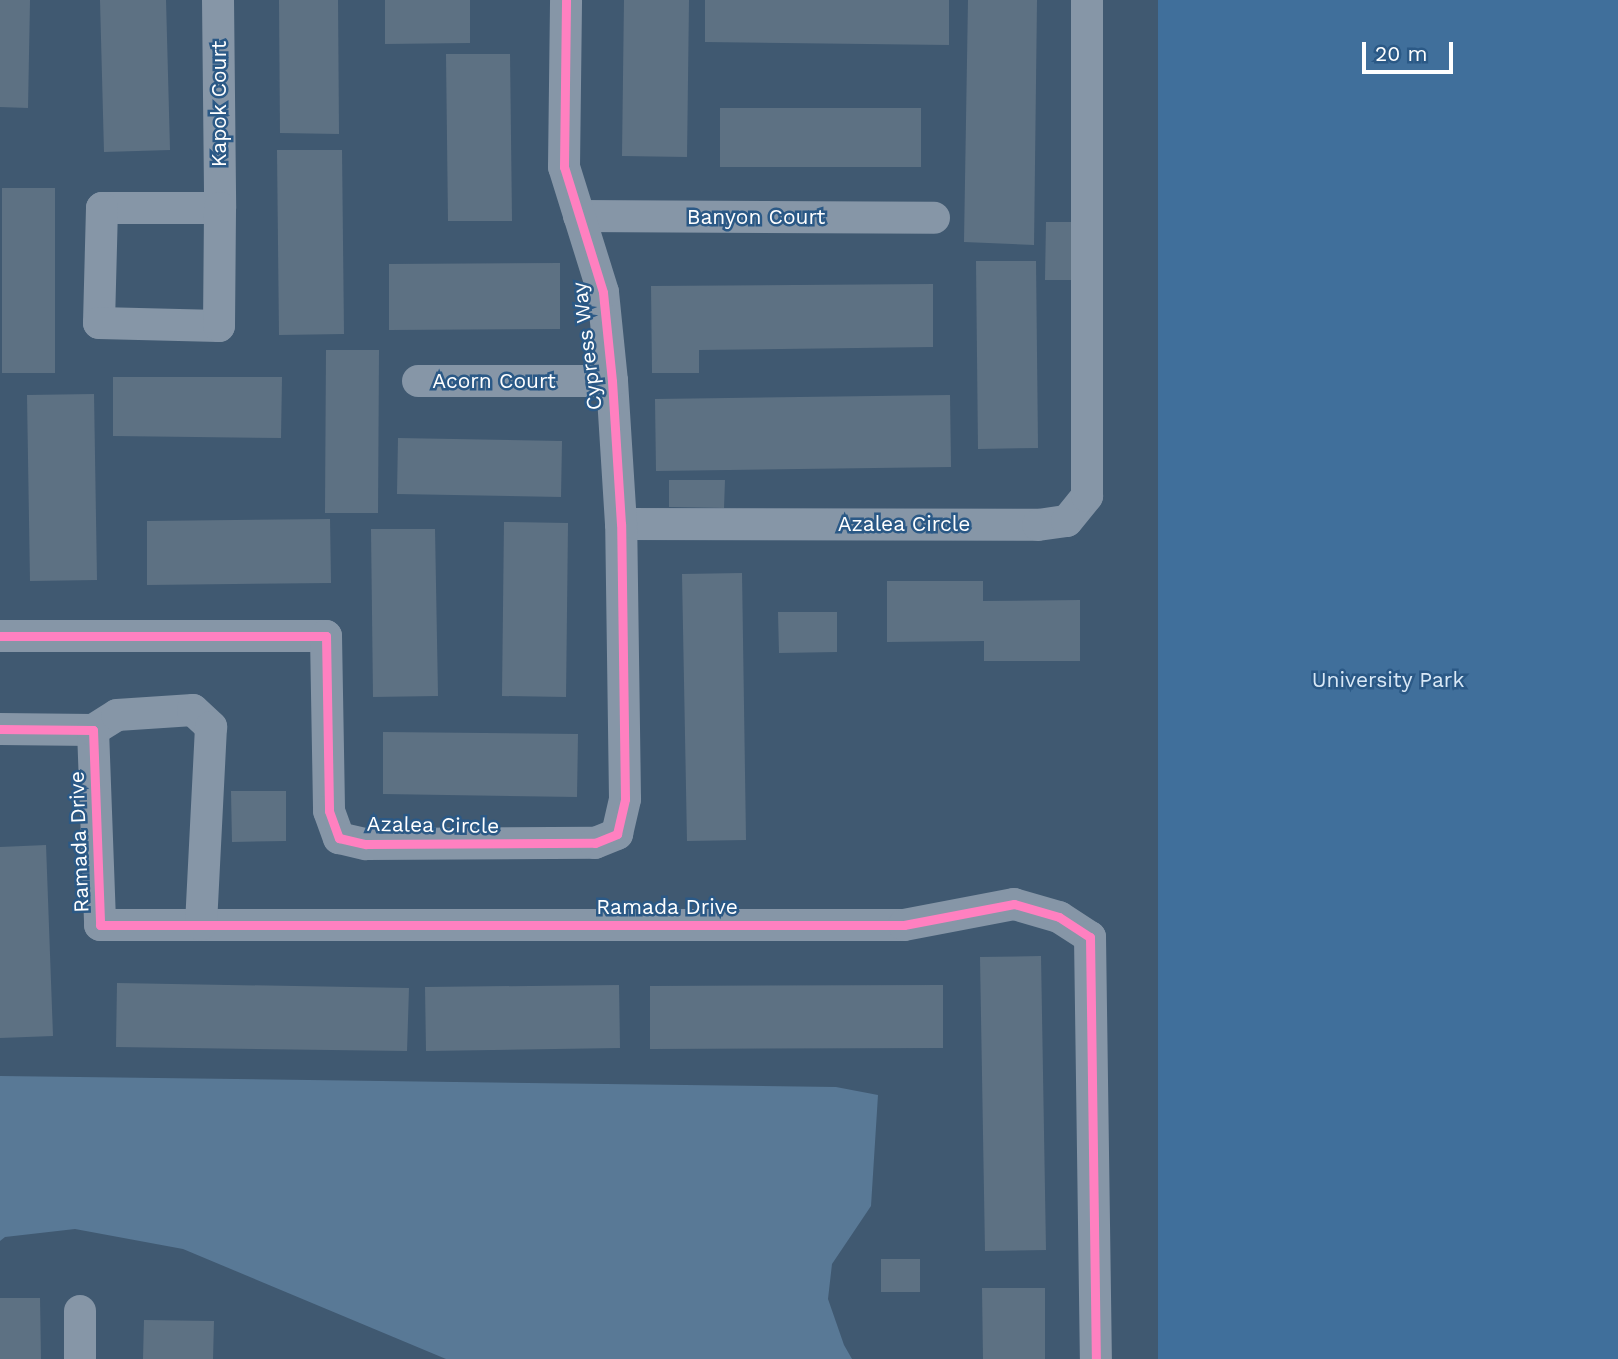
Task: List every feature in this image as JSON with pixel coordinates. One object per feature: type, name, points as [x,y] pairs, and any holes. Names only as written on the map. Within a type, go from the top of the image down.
[{"type":"street","name":"Kapok Court","points":[[218,0],[220,208],[219,326],[99,323],[102,208],[220,208]]},
{"type":"street","name":"Cypress Way","points":[[566,0],[564,167],[603,292],[621,524]]},
{"type":"street","name":"Azalea Circle","points":[[0,636],[326,636],[329,811],[339,838],[366,844],[595,844],[617,834],[625,799],[621,524],[1038,525],[1067,521],[1087,496],[1087,0]]},
{"type":"street","name":"Banyon Court","points":[[579,216],[934,218]]},
{"type":"street","name":"Acorn Court","points":[[418,381],[612,381]]},
{"type":"street","points":[[0,729],[93,730],[117,716],[193,710],[211,727],[201,925]]},
{"type":"street","name":"Ramada Drive","points":[[93,730],[100,925],[904,925],[1014,904],[1059,916],[1090,937],[1096,1359]]},
{"type":"street","points":[[80,1311],[80,1359]]},
{"type":"green space","name":"University Park","points":[[1158,0],[1618,0],[1618,1359],[1158,1359]]},
{"type":"shaded area","points":[[0,1076],[836,1087],[878,1095],[871,1206],[832,1264],[828,1299],[844,1345],[852,1359],[446,1359],[183,1249],[75,1229],[5,1237],[0,1241]]},
{"type":"building","points":[[0,0],[30,0],[28,108],[0,107]]},
{"type":"building","points":[[100,0],[166,0],[170,150],[104,152]]},
{"type":"building","points":[[279,0],[338,0],[339,134],[280,133]]},
{"type":"building","points":[[385,0],[470,0],[470,43],[385,44]]},
{"type":"building","points":[[624,0],[689,0],[687,157],[622,156]]},
{"type":"building","points":[[705,0],[949,0],[949,45],[705,42]]},
{"type":"building","points":[[968,0],[1037,0],[1034,245],[964,242]]},
{"type":"building","points":[[446,54],[510,54],[512,221],[448,221]]},
{"type":"building","points":[[720,108],[921,108],[921,167],[720,167]]},
{"type":"building","points":[[277,150],[342,150],[344,334],[279,335]]},
{"type":"building","points":[[2,188],[55,188],[55,373],[2,373]]},
{"type":"building","points":[[1046,222],[1075,222],[1074,280],[1045,280]]},
{"type":"building","points":[[976,261],[1036,261],[1038,448],[978,449]]},
{"type":"building","points":[[560,263],[560,329],[389,330],[389,264]]},
{"type":"building","points":[[933,284],[933,347],[699,350],[699,373],[652,373],[651,286]]},
{"type":"building","points":[[326,350],[379,350],[378,513],[325,513]]},
{"type":"building","points":[[113,377],[282,377],[281,438],[113,436]]},
{"type":"building","points":[[94,394],[97,580],[30,581],[27,395]]},
{"type":"building","points":[[950,395],[951,467],[656,471],[655,399]]},
{"type":"building","points":[[398,438],[562,441],[561,497],[397,494]]},
{"type":"building","points":[[669,480],[725,480],[724,508],[669,507]]},
{"type":"building","points":[[330,519],[331,583],[147,585],[147,521]]},
{"type":"building","points":[[504,522],[568,523],[566,697],[502,696]]},
{"type":"building","points":[[371,529],[435,529],[438,696],[373,697]]},
{"type":"building","points":[[742,573],[746,840],[687,841],[682,574]]},
{"type":"building","points":[[887,581],[983,581],[983,601],[1080,600],[1080,661],[984,661],[984,641],[887,642]]},
{"type":"building","points":[[778,612],[837,612],[837,652],[779,653]]},
{"type":"building","points":[[383,732],[578,734],[577,797],[383,794]]},
{"type":"building","points":[[231,791],[286,791],[286,841],[232,842]]},
{"type":"building","points":[[46,845],[53,1036],[0,1038],[0,847]]},
{"type":"building","points":[[1041,956],[1046,1250],[985,1251],[980,957]]},
{"type":"building","points":[[117,983],[409,988],[407,1051],[116,1047]]},
{"type":"building","points":[[619,985],[620,1048],[426,1051],[425,987]]},
{"type":"building","points":[[943,985],[943,1048],[650,1049],[650,986]]},
{"type":"building","points":[[881,1259],[920,1259],[920,1292],[881,1292]]},
{"type":"building","points":[[982,1288],[1045,1288],[1045,1359],[983,1359]]},
{"type":"building","points":[[0,1298],[40,1298],[41,1359],[0,1359]]},
{"type":"building","points":[[144,1320],[214,1321],[213,1359],[143,1359]]},
{"type":"cycle path","points":[[0,636],[326,636],[329,811],[339,838],[366,844],[595,843],[617,834],[625,799],[621,524],[603,292],[564,167],[566,0]]},
{"type":"cycle path","points":[[0,729],[93,730],[100,925],[904,925],[1014,904],[1059,917],[1090,937],[1096,1359]]}]
